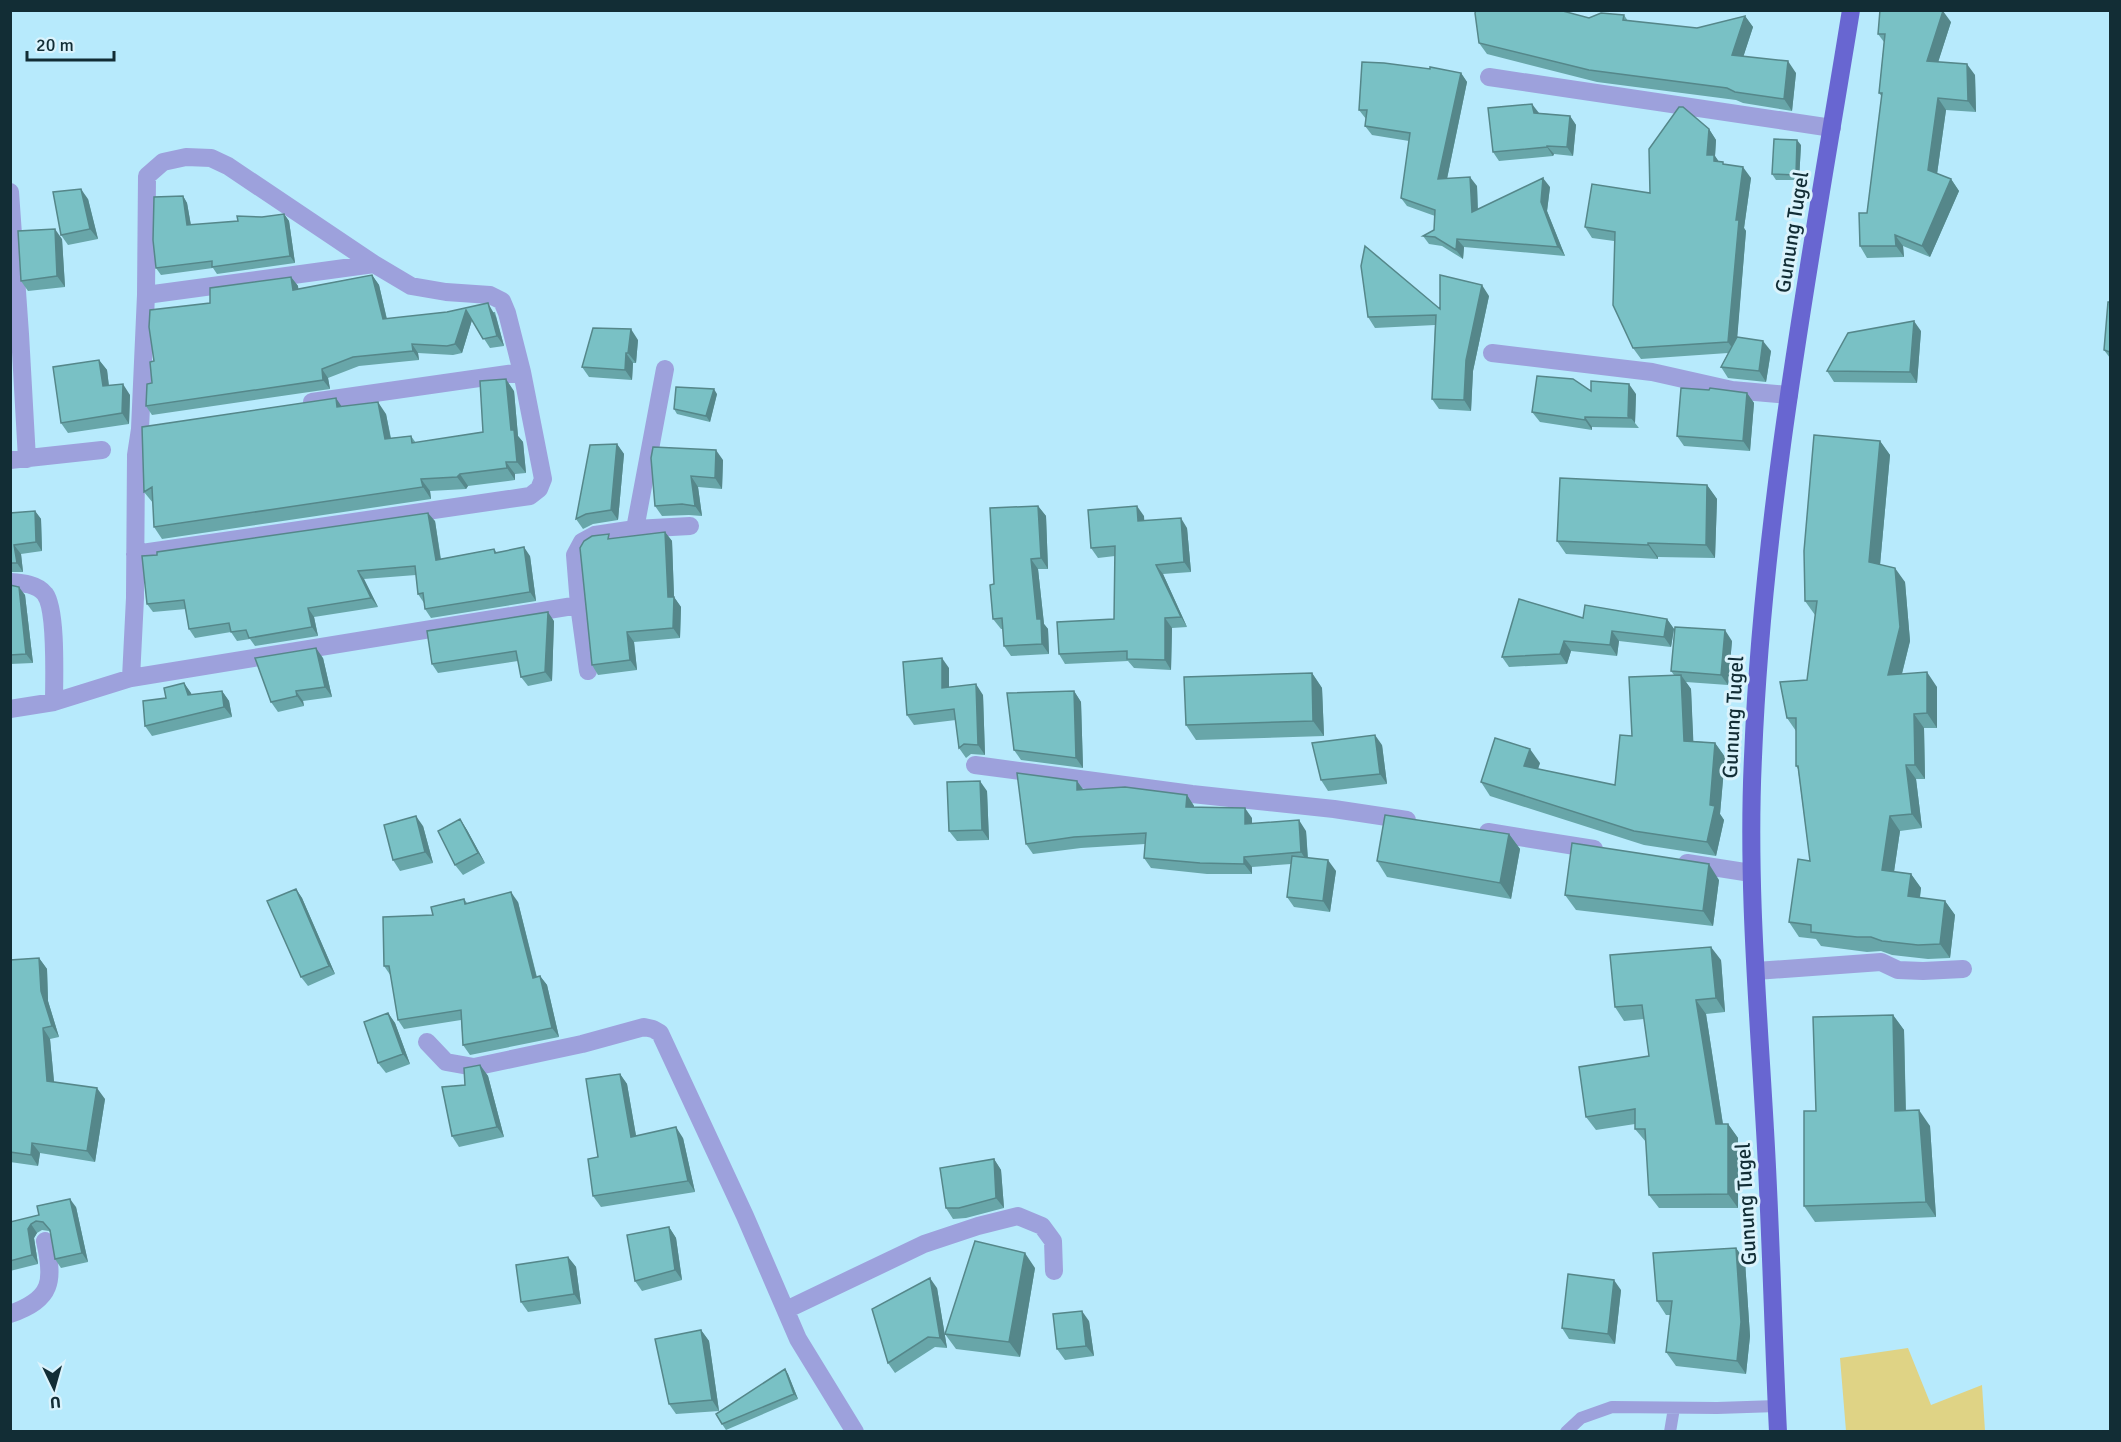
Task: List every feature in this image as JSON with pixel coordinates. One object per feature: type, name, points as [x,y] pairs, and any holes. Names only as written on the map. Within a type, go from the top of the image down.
[{"type":"main road","name":"Gunung Tugel","points":[[1778,1431],[1769,1203],[1751,873],[1753,757],[1760,632],[1789,395],[1811,243],[1851,10]]},
{"type":"street","points":[[1489,77],[1832,128]]},
{"type":"street","points":[[131,678],[135,598],[135,554],[136,455],[140,429],[146,295],[147,176],[163,162],[186,157],[210,158],[228,166],[374,264],[411,286],[446,292],[490,295],[502,301],[522,372],[543,479],[539,489],[530,496],[135,554]]},
{"type":"street","points":[[11,196],[19,460],[102,450]]},
{"type":"street","points":[[146,295],[374,264]]},
{"type":"street","points":[[1492,353],[1652,372],[1732,390],[1789,395]]},
{"type":"street","points":[[635,529],[665,369]]},
{"type":"street","points":[[298,404],[522,372]]},
{"type":"street","points":[[140,429],[162,425]]},
{"type":"street","points":[[588,671],[575,555],[582,542],[595,534],[690,526]]},
{"type":"street","points":[[10,582],[26,583],[38,588],[50,603],[54,702]]},
{"type":"street","points":[[10,710],[54,702],[131,678],[579,604]]},
{"type":"street","points":[[975,765],[1192,794],[1335,809],[1423,823]]},
{"type":"street","points":[[1468,830],[1609,851]]},
{"type":"street","points":[[1668,860],[1751,873]]},
{"type":"street","points":[[1756,971],[1881,962],[1898,969],[1923,971],[1963,969]]},
{"type":"street","points":[[427,1042],[446,1062],[474,1067],[582,1044],[644,1027],[660,1033],[745,1216],[798,1339],[855,1431]]},
{"type":"street","points":[[786,1310],[924,1244],[1018,1215],[1042,1226],[1053,1241],[1054,1271]]},
{"type":"street","points":[[10,1314],[32,1306],[43,1294],[51,1278],[45,1241]]},
{"type":"lane","points":[[1566,1431],[1581,1418],[1612,1407],[1777,1406]]},
{"type":"lane","points":[[1670,1431],[1674,1408]]},
{"type":"shaded area","points":[[1908,1348],[1931,1405],[1982,1385],[1985,1431],[1846,1431],[1840,1358]]},
{"type":"building","points":[[1476,10],[1559,10],[1589,18],[1601,13],[1624,15],[1623,20],[1697,28],[1745,16],[1732,55],[1788,61],[1784,99],[1735,92],[1727,88],[1589,70],[1479,43]]},
{"type":"building","points":[[1880,10],[1943,11],[1927,61],[1967,64],[1968,101],[1938,98],[1928,170],[1951,179],[1922,246],[1895,235],[1896,246],[1860,246],[1859,213],[1867,213],[1882,93],[1879,93],[1885,34],[1878,34]]},
{"type":"building","points":[[1362,62],[1430,69],[1430,67],[1461,73],[1438,179],[1470,177],[1472,212],[1543,178],[1541,202],[1558,247],[1457,239],[1456,250],[1435,237],[1423,236],[1434,230],[1435,210],[1401,198],[1410,133],[1365,126],[1367,110],[1359,110]]},
{"type":"building","points":[[1532,104],[1534,113],[1570,116],[1567,147],[1547,146],[1493,152],[1488,108]]},
{"type":"building","points":[[1679,107],[1683,107],[1709,129],[1707,155],[1714,155],[1714,161],[1723,162],[1723,164],[1743,167],[1736,220],[1739,220],[1728,342],[1633,348],[1613,305],[1615,232],[1585,227],[1592,184],[1650,193],[1649,149]]},
{"type":"building","points":[[1774,139],[1797,140],[1796,175],[1772,174]]},
{"type":"building","points":[[81,189],[90,229],[61,235],[53,192]]},
{"type":"building","points":[[183,196],[187,225],[238,221],[237,216],[262,217],[284,214],[290,256],[212,267],[212,261],[156,268],[153,240],[154,197]]},
{"type":"building","points":[[55,229],[57,276],[21,281],[18,231]]},
{"type":"building","points":[[1365,246],[1440,309],[1440,275],[1482,285],[1466,360],[1464,400],[1432,399],[1436,315],[1368,317],[1361,266]]},
{"type":"building","points":[[372,275],[383,319],[447,312],[488,303],[497,336],[483,339],[466,310],[455,344],[447,346],[412,344],[413,351],[353,357],[322,369],[323,380],[146,406],[147,384],[152,383],[150,362],[154,361],[149,327],[150,310],[210,303],[210,288],[291,277],[293,290]]},
{"type":"building","points":[[2108,302],[2110,302],[2110,352],[2104,350]]},
{"type":"building","points":[[1914,321],[1910,372],[1827,371],[1848,333]]},
{"type":"building","points":[[593,328],[631,329],[625,370],[582,367]]},
{"type":"building","points":[[1737,337],[1763,341],[1759,371],[1721,367]]},
{"type":"building","points":[[99,360],[103,386],[123,384],[122,413],[61,423],[53,367]]},
{"type":"building","points":[[1537,376],[1573,379],[1591,391],[1591,381],[1629,384],[1628,416],[1631,418],[1585,417],[1585,420],[1532,412]]},
{"type":"building","points":[[506,379],[517,462],[506,462],[507,468],[460,474],[457,477],[421,479],[423,487],[154,527],[152,487],[144,492],[142,427],[336,398],[337,407],[378,402],[385,439],[411,436],[412,443],[483,432],[480,381]]},
{"type":"building","points":[[676,387],[714,389],[706,416],[674,409]]},
{"type":"building","points":[[1681,388],[1709,390],[1710,388],[1747,393],[1743,441],[1677,436]]},
{"type":"building","points":[[1814,435],[1880,441],[1869,562],[1895,568],[1900,627],[1888,675],[1927,672],[1927,713],[1914,714],[1915,765],[1906,765],[1912,814],[1890,816],[1882,870],[1911,874],[1908,896],[1945,901],[1940,944],[1918,945],[1882,941],[1871,937],[1811,932],[1811,925],[1789,922],[1798,859],[1810,861],[1798,766],[1796,766],[1796,718],[1787,718],[1780,682],[1807,680],[1817,601],[1805,601],[1804,551]]},
{"type":"building","points":[[617,444],[611,510],[586,514],[576,519],[590,445]]},
{"type":"building","points":[[653,447],[716,450],[715,478],[691,476],[695,506],[682,504],[655,506],[651,458]]},
{"type":"building","points":[[1560,478],[1707,485],[1706,545],[1557,541]]},
{"type":"building","points":[[1038,506],[1041,558],[1031,559],[1037,619],[1041,619],[1042,644],[1004,646],[1002,618],[993,619],[990,585],[994,584],[990,508]]},
{"type":"building","points":[[1137,506],[1138,521],[1181,518],[1184,562],[1156,565],[1181,617],[1165,618],[1165,660],[1127,659],[1127,651],[1059,654],[1057,622],[1114,619],[1115,546],[1091,548],[1088,510]]},
{"type":"building","points":[[35,511],[36,542],[14,545],[17,563],[10,563],[10,513]]},
{"type":"building","points":[[428,513],[436,560],[494,549],[495,553],[524,547],[530,592],[425,609],[423,593],[418,594],[415,566],[358,571],[371,598],[308,608],[312,627],[249,638],[246,630],[231,632],[229,623],[189,629],[184,600],[147,604],[142,556]]},
{"type":"building","points":[[665,532],[668,597],[674,597],[673,628],[627,632],[630,660],[592,665],[580,548],[584,541],[592,536],[609,534],[608,539]]},
{"type":"building","points":[[10,585],[19,587],[26,654],[10,655]]},
{"type":"building","points":[[1519,599],[1583,618],[1585,605],[1667,619],[1664,637],[1612,631],[1610,645],[1564,641],[1560,654],[1502,657]]},
{"type":"building","points":[[548,612],[545,672],[521,677],[516,651],[432,664],[427,631]]},
{"type":"building","points":[[1675,627],[1725,630],[1721,675],[1671,671]]},
{"type":"building","points":[[316,648],[325,687],[296,691],[297,696],[271,702],[255,658]]},
{"type":"building","points":[[942,658],[942,688],[976,684],[978,745],[964,744],[959,748],[954,709],[907,715],[903,662]]},
{"type":"building","points":[[1312,673],[1313,721],[1186,725],[1184,677]]},
{"type":"building","points":[[1681,675],[1684,741],[1715,743],[1710,805],[1715,806],[1707,842],[1634,831],[1481,782],[1495,738],[1530,749],[1524,766],[1615,785],[1620,735],[1632,736],[1629,677]]},
{"type":"building","points":[[184,683],[188,695],[222,691],[224,707],[145,726],[143,701],[166,698],[164,688]]},
{"type":"building","points":[[1074,691],[1076,758],[1014,750],[1007,693]]},
{"type":"building","points":[[1375,735],[1380,774],[1321,780],[1312,743]]},
{"type":"building","points":[[1017,773],[1077,781],[1077,790],[1125,787],[1187,795],[1186,807],[1245,808],[1245,824],[1299,820],[1301,852],[1244,857],[1244,864],[1144,858],[1146,833],[1074,837],[1026,844]]},
{"type":"building","points":[[980,781],[982,830],[949,831],[947,782]]},
{"type":"building","points":[[1385,815],[1509,834],[1500,883],[1377,861]]},
{"type":"building","points":[[416,816],[425,852],[393,860],[384,825]]},
{"type":"building","points":[[460,819],[478,853],[455,865],[438,831]]},
{"type":"building","points":[[1572,843],[1709,864],[1703,911],[1565,895]]},
{"type":"building","points":[[1292,856],[1328,860],[1323,901],[1287,897]]},
{"type":"building","points":[[296,889],[329,966],[301,977],[267,901]]},
{"type":"building","points":[[511,892],[533,978],[540,976],[552,1028],[463,1045],[461,1010],[398,1020],[389,966],[384,966],[383,917],[433,915],[431,907],[464,899],[465,904]]},
{"type":"building","points":[[1711,947],[1716,998],[1696,1000],[1716,1124],[1728,1124],[1728,1194],[1649,1195],[1645,1129],[1635,1129],[1635,1109],[1586,1117],[1579,1067],[1649,1056],[1642,1005],[1615,1007],[1610,955]]},
{"type":"building","points":[[39,958],[41,991],[52,1026],[43,1028],[47,1081],[97,1088],[87,1151],[32,1143],[31,1155],[10,1152],[10,960]]},
{"type":"building","points":[[388,1013],[403,1054],[378,1063],[364,1022]]},
{"type":"building","points":[[1893,1015],[1895,1111],[1919,1110],[1926,1202],[1804,1206],[1804,1111],[1816,1111],[1813,1017]]},
{"type":"building","points":[[480,1065],[497,1127],[452,1136],[442,1087],[465,1085],[464,1068]]},
{"type":"building","points":[[620,1074],[631,1137],[676,1127],[688,1181],[593,1196],[588,1159],[598,1157],[586,1079]]},
{"type":"building","points":[[994,1159],[996,1198],[959,1208],[946,1208],[940,1168]]},
{"type":"building","points":[[70,1199],[82,1253],[55,1259],[50,1230],[43,1222],[36,1221],[28,1229],[32,1255],[10,1261],[10,1222],[39,1215],[37,1206]]},
{"type":"building","points":[[669,1227],[675,1270],[635,1281],[627,1235]]},
{"type":"building","points":[[975,1241],[1025,1253],[1009,1342],[945,1334]]},
{"type":"building","points":[[1736,1248],[1741,1322],[1737,1361],[1666,1352],[1672,1301],[1657,1301],[1653,1253]]},
{"type":"building","points":[[568,1257],[574,1294],[521,1302],[516,1265]]},
{"type":"building","points":[[1568,1274],[1614,1280],[1608,1334],[1562,1328]]},
{"type":"building","points":[[930,1278],[940,1338],[928,1337],[888,1363],[872,1309]]},
{"type":"building","points":[[1082,1311],[1086,1346],[1057,1349],[1053,1314]]},
{"type":"building","points":[[701,1330],[712,1400],[669,1404],[655,1339]]},
{"type":"building","points":[[785,1369],[794,1394],[722,1424],[716,1414]]}]
